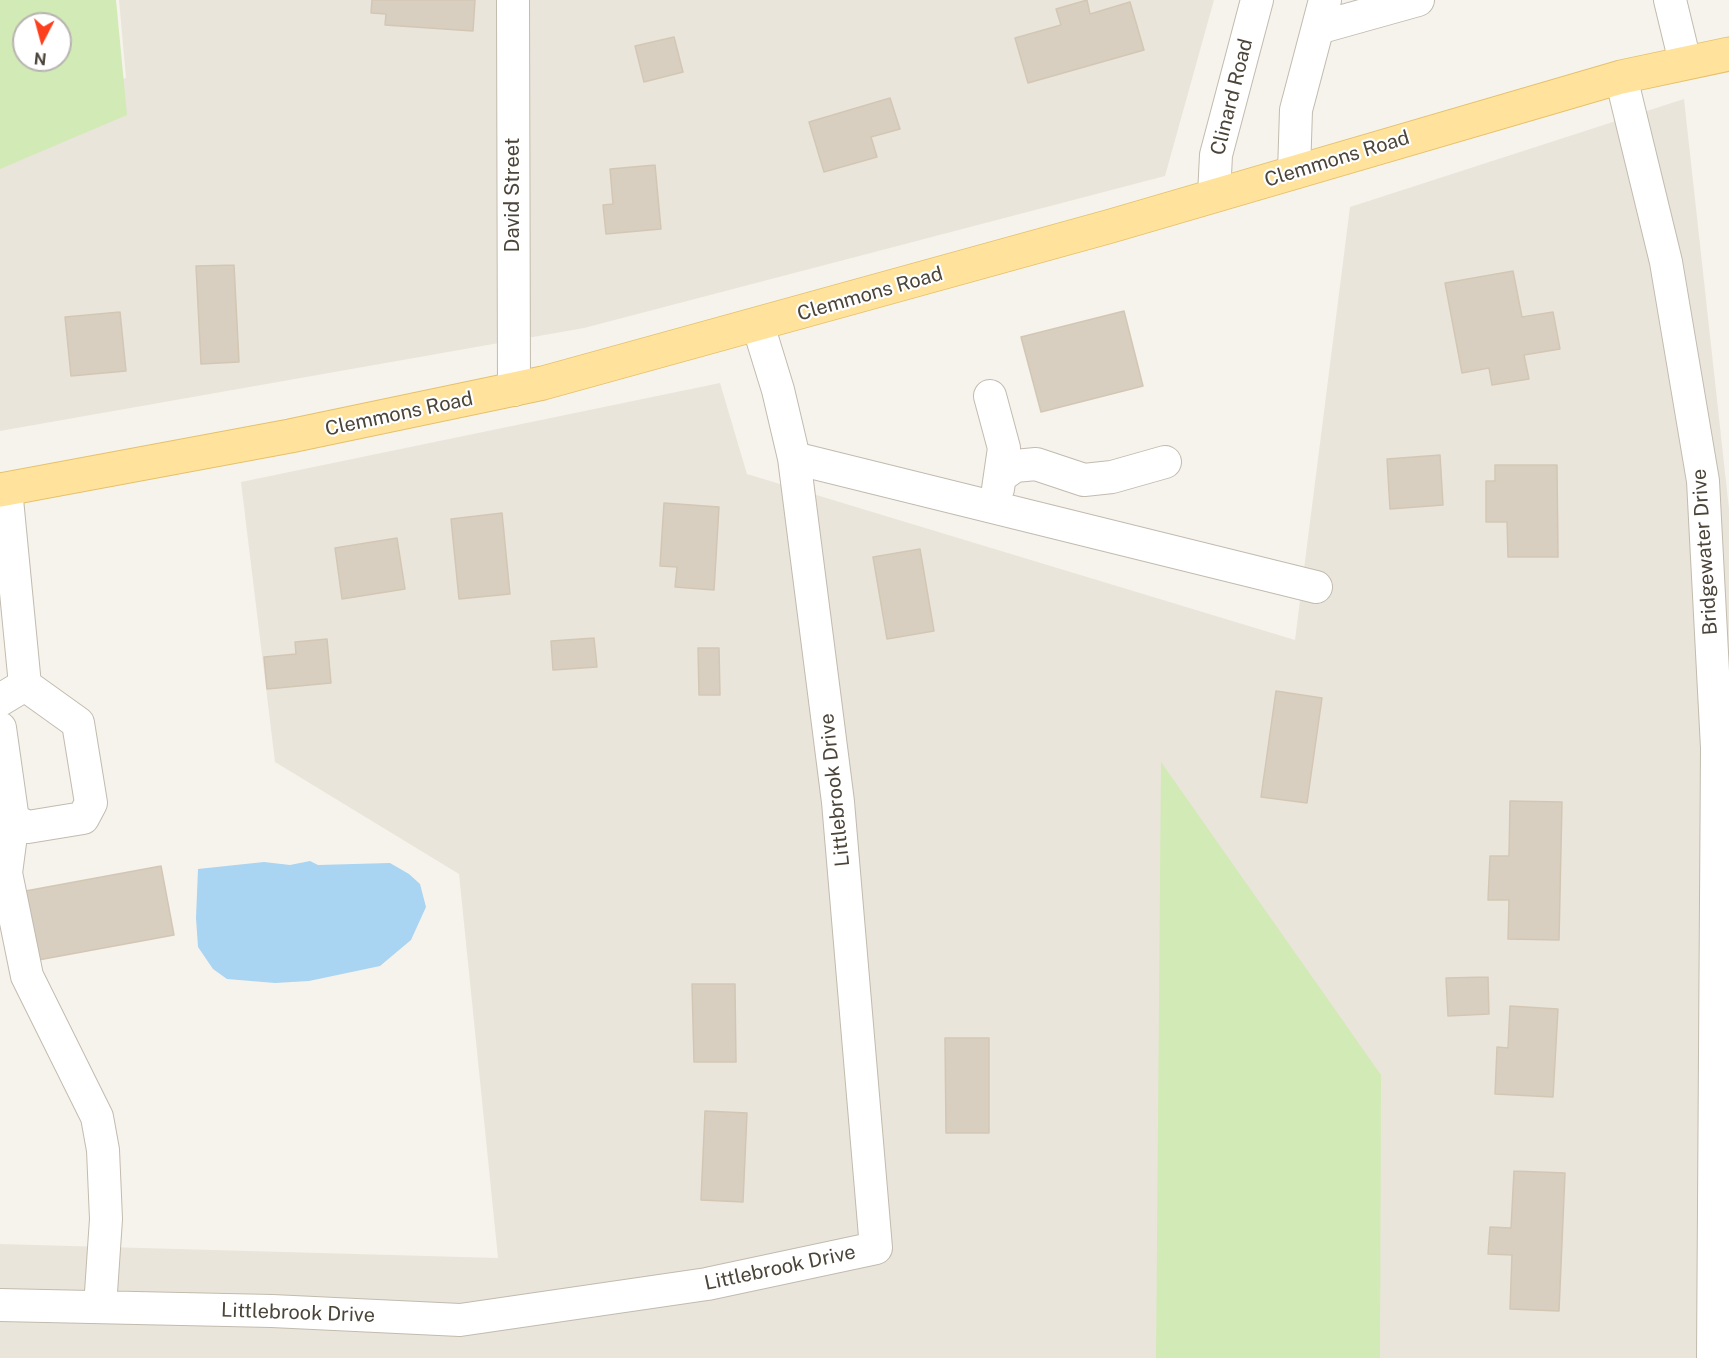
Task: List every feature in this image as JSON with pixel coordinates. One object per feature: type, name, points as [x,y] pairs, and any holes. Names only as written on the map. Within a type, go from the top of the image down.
[{"type":"main road","name":"Clemmons Road","points":[[3,490],[290,436],[514,390],[758,325],[1621,77],[1729,54]]},
{"type":"street","name":"David Street","points":[[513,0],[514,390]]},
{"type":"street","name":"Clinard Road","points":[[1214,195],[1216,155],[1257,0]]},
{"type":"street","points":[[1294,172],[1296,110],[1321,14],[1418,0]]},
{"type":"street","points":[[1670,0],[1685,62]]},
{"type":"street","name":"Bridgewater Drive","points":[[1621,77],[1666,262],[1703,480],[1723,748],[1713,1358]]},
{"type":"street","name":"Littlebrook Drive","points":[[0,1305],[460,1320],[707,1284],[876,1248],[838,802],[794,458],[778,390],[758,325]]},
{"type":"street","points":[[990,396],[1004,448],[1001,476],[993,507]]},
{"type":"street","points":[[794,458],[1316,587]]},
{"type":"street","points":[[1001,476],[1015,466],[1036,464],[1084,480],[1112,477],[1165,462]]},
{"type":"street","points":[[3,490],[13,692],[78,723],[91,803],[83,818],[28,827],[13,820]]},
{"type":"street","points":[[0,728],[13,820],[6,873],[27,976],[97,1117],[103,1150],[106,1219],[100,1307]]},
{"type":"shaded area","points":[[119,0],[1214,0],[1165,176],[584,328],[0,431],[0,118],[126,78]]},
{"type":"shaded area","points":[[1684,99],[1729,509],[1729,1358],[0,1358],[0,1244],[498,1258],[459,874],[275,762],[241,482],[720,383],[747,474],[1295,640],[1350,207]]},
{"type":"green space","points":[[0,0],[116,0],[127,115],[0,169]]},
{"type":"green space","points":[[1161,762],[1381,1075],[1380,1358],[1156,1358]]},
{"type":"water","points":[[310,861],[318,865],[390,863],[409,874],[420,884],[426,907],[411,940],[380,966],[309,981],[275,983],[227,979],[213,969],[198,947],[196,918],[198,869],[264,862],[290,865]]},
{"type":"building","points":[[372,0],[475,0],[473,31],[385,25],[386,14],[371,13]]},
{"type":"building","points":[[1087,0],[1090,14],[1130,2],[1144,50],[1028,83],[1015,38],[1061,25],[1056,9]]},
{"type":"building","points":[[674,37],[683,72],[644,82],[635,46]]},
{"type":"building","points":[[890,98],[900,129],[871,137],[877,157],[824,172],[809,122]]},
{"type":"building","points":[[655,165],[661,229],[606,234],[603,205],[613,204],[610,169]]},
{"type":"building","points":[[234,265],[239,362],[201,364],[196,266]]},
{"type":"building","points":[[1513,271],[1522,317],[1553,312],[1560,349],[1524,355],[1529,379],[1492,385],[1489,368],[1462,373],[1445,283]]},
{"type":"building","points":[[1124,311],[1143,386],[1041,412],[1021,337]]},
{"type":"building","points":[[120,312],[126,371],[71,376],[65,317]]},
{"type":"building","points":[[1440,455],[1443,505],[1390,509],[1387,459]]},
{"type":"building","points":[[1495,465],[1557,465],[1558,557],[1508,557],[1507,522],[1486,522],[1486,481],[1495,481]]},
{"type":"building","points":[[664,503],[719,507],[714,590],[675,587],[677,567],[660,566]]},
{"type":"building","points":[[502,513],[510,594],[459,599],[451,519]]},
{"type":"building","points":[[397,538],[405,589],[342,599],[335,548]]},
{"type":"building","points":[[920,549],[934,631],[887,639],[873,557]]},
{"type":"building","points":[[594,638],[597,667],[553,670],[551,641]]},
{"type":"building","points":[[327,639],[331,683],[267,689],[264,657],[296,654],[295,642]]},
{"type":"building","points":[[698,648],[719,648],[720,695],[699,695]]},
{"type":"building","points":[[1276,691],[1322,698],[1307,803],[1261,797]]},
{"type":"building","points":[[1510,801],[1562,802],[1559,940],[1508,939],[1509,900],[1488,900],[1490,856],[1509,856]]},
{"type":"building","points":[[161,866],[174,935],[33,961],[20,892]]},
{"type":"building","points":[[1488,977],[1489,1014],[1448,1016],[1446,978]]},
{"type":"building","points":[[692,984],[735,984],[736,1062],[694,1062]]},
{"type":"building","points":[[1510,1006],[1558,1009],[1553,1097],[1495,1094],[1497,1047],[1508,1048]]},
{"type":"building","points":[[945,1038],[989,1038],[989,1133],[946,1133]]},
{"type":"building","points":[[705,1111],[747,1113],[743,1202],[701,1200]]},
{"type":"building","points":[[1514,1171],[1565,1173],[1559,1311],[1510,1309],[1512,1255],[1488,1254],[1490,1227],[1511,1228]]}]
